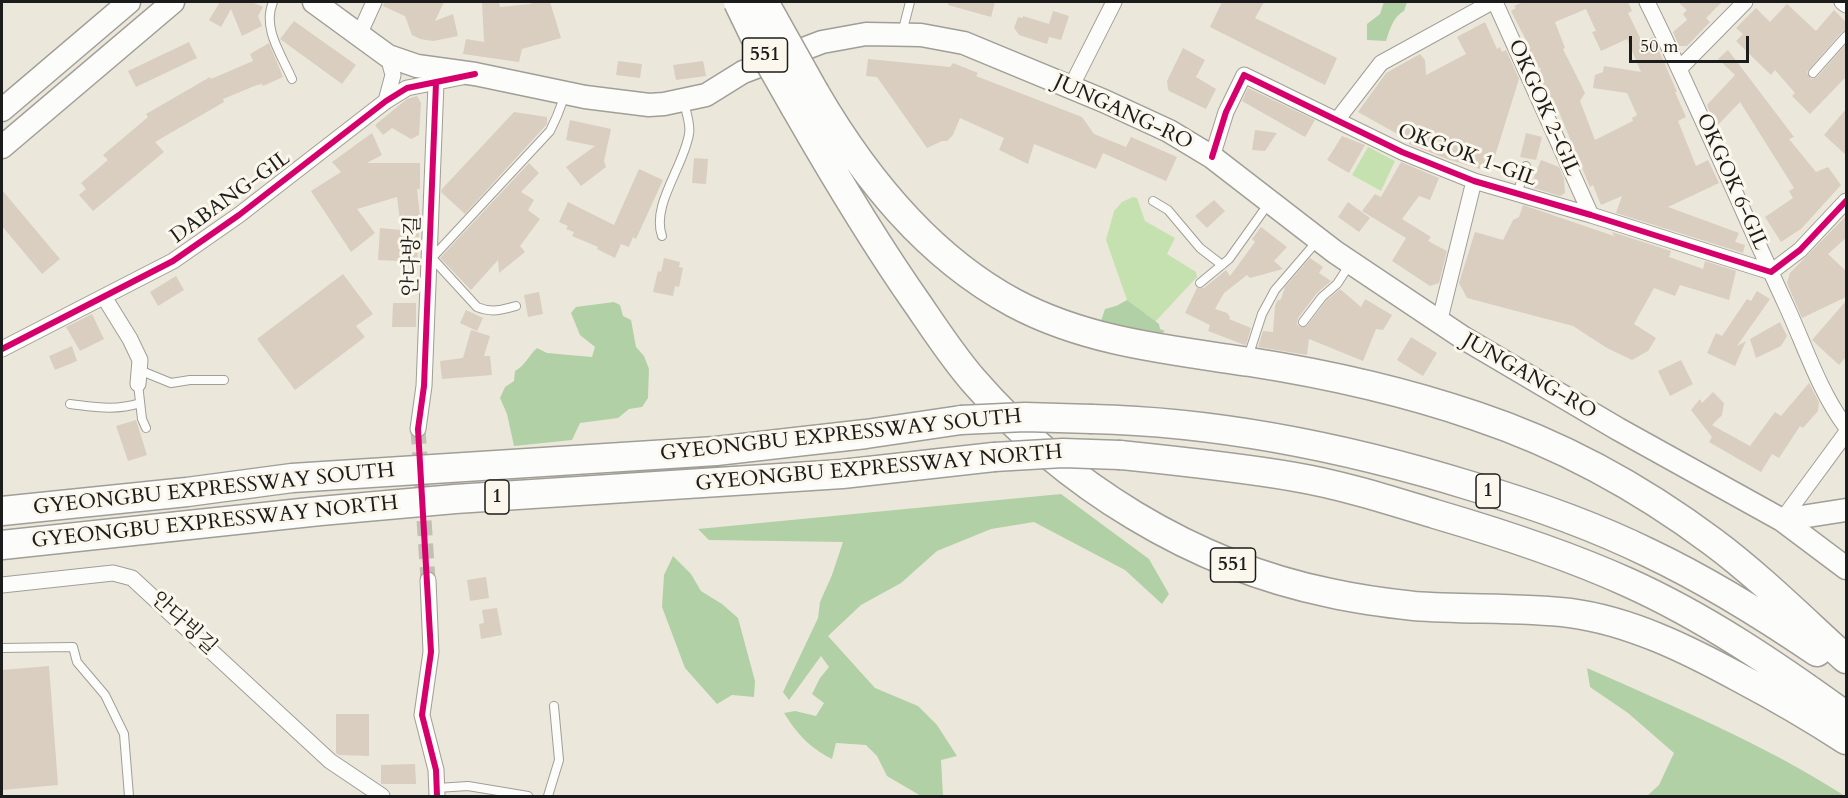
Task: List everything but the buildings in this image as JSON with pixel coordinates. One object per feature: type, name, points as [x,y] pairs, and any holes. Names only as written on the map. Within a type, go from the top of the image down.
[{"type":"highway","name":"551","points":[[738,2],[754,35],[805,100],[856,157],[910,224],[956,265],[1014,303],[1051,320],[1098,335],[1166,351],[1252,363],[1382,388],[1479,416],[1529,436],[1612,477],[1686,522],[1737,561],[1846,659]]},
{"type":"highway","name":"551","points":[[764,2],[805,100],[889,263],[972,379],[1042,449],[1085,482],[1167,535],[1208,556],[1257,574],[1330,593],[1412,605],[1571,613],[1607,620],[1646,633],[1682,648],[1783,701],[1846,740]]},
{"type":"highway","name":"GYEONGBU EXPRESSWAY SOUTH","points":[[2,511],[187,492],[292,478],[716,450],[866,434],[961,420],[1025,417],[1138,420],[1200,426],[1344,450],[1409,467],[1536,507],[1618,538],[1661,559],[1743,605],[1846,672]]},
{"type":"highway","name":"GYEONGBU EXPRESSWAY NORTH","points":[[2,544],[352,508],[843,474],[994,457],[1063,453],[1119,455],[1217,465],[1297,477],[1365,493],[1507,536],[1572,559],[1628,582],[1686,612],[1794,678],[1846,716]]},
{"type":"main road","points":[[2,110],[129,2]]},
{"type":"main road","points":[[2,147],[173,2]]},
{"type":"main road","name":"JUNGANG-RO","points":[[314,2],[388,56],[417,66],[475,74],[585,98],[649,105],[684,101],[706,95],[743,72],[822,42],[866,34],[901,34],[921,35],[964,43],[1169,131],[1212,157],[1351,263],[1439,322],[1521,373],[1782,520],[1846,568]]},
{"type":"main road","points":[[1782,520],[1846,510]]},
{"type":"street","points":[[359,35],[374,2]]},
{"type":"street","points":[[1071,87],[1114,2]]},
{"type":"street","name":"OKGOK 2-GIL","points":[[1337,120],[1381,63],[1493,2],[1591,215]]},
{"type":"street","name":"OKGOK 6-GIL","points":[[1647,2],[1680,68],[1828,401],[1846,427]]},
{"type":"street","points":[[1680,68],[1745,2]]},
{"type":"street","points":[[1842,2],[1846,5]]},
{"type":"street","points":[[386,101],[393,75],[388,56]]},
{"type":"street","name":"DABANG-GIL","points":[[2,349],[173,261],[239,216],[386,101],[407,88],[475,74]]},
{"type":"street","name":"OKGOK 1-GIL","points":[[1212,157],[1226,112],[1244,75],[1402,152],[1474,181],[1771,272]]},
{"type":"street","name":"안다방길","points":[[418,429],[424,386],[436,83]]},
{"type":"street","points":[[1439,322],[1474,181]]},
{"type":"street","points":[[1771,272],[1800,249],[1846,201]]},
{"type":"street","points":[[104,297],[140,360],[139,377]]},
{"type":"street","points":[[1782,520],[1846,434]]},
{"type":"street","name":"안다빙길","points":[[2,585],[113,573],[132,578],[330,761],[382,796]]},
{"type":"street","points":[[428,580],[431,652],[422,715],[436,770],[437,792]]},
{"type":"lane","points":[[273,2],[270,9],[269,28],[292,79]]},
{"type":"lane","points":[[901,34],[910,2]]},
{"type":"lane","points":[[1813,73],[1846,36]]},
{"type":"lane","points":[[516,306],[497,311],[477,307],[430,260],[550,131],[565,93]]},
{"type":"lane","points":[[662,237],[659,227],[663,205],[690,133],[684,101]]},
{"type":"lane","points":[[1517,194],[1526,166]]},
{"type":"lane","points":[[1153,201],[1168,210],[1200,248],[1222,265]]},
{"type":"lane","points":[[1200,283],[1229,259],[1270,202]]},
{"type":"lane","points":[[1250,351],[1262,314],[1275,290],[1319,239]]},
{"type":"lane","points":[[1303,322],[1337,284],[1351,263]]},
{"type":"lane","points":[[146,428],[140,402],[139,377],[171,383],[190,380],[224,380]]},
{"type":"lane","points":[[70,404],[107,409],[125,408],[140,402]]},
{"type":"lane","points":[[2,648],[73,647],[77,662],[105,695],[124,735],[129,796]]},
{"type":"lane","points":[[548,796],[559,760],[554,706]]},
{"type":"lane","points":[[437,792],[468,786],[528,796]]},
{"type":"green space","points":[[1384,2],[1407,2],[1404,11],[1392,24],[1386,41],[1367,40],[1367,24],[1380,14]]},
{"type":"green space","points":[[1368,147],[1395,161],[1381,191],[1352,175]]},
{"type":"green space","points":[[1133,197],[1137,198],[1145,221],[1175,238],[1167,254],[1196,272],[1197,277],[1155,322],[1127,300],[1106,240],[1114,211],[1122,202]]},
{"type":"green space","points":[[1127,300],[1165,331],[1160,335],[1115,327],[1101,321],[1105,309]]},
{"type":"green space","points":[[614,302],[620,305],[623,316],[631,320],[636,347],[644,356],[649,369],[648,398],[642,407],[629,409],[618,418],[580,423],[572,440],[514,446],[507,414],[500,398],[505,387],[514,381],[515,371],[537,348],[547,353],[592,357],[595,347],[580,335],[571,313],[576,307]]},
{"type":"green space","points":[[1061,494],[1149,559],[1169,594],[1162,604],[1125,570],[1034,522],[991,529],[937,551],[901,583],[861,605],[828,636],[875,688],[918,706],[937,725],[957,756],[941,760],[943,796],[921,796],[887,776],[877,756],[866,745],[836,743],[832,759],[805,740],[784,713],[795,711],[816,716],[824,703],[812,694],[829,667],[821,656],[789,700],[783,692],[818,618],[820,602],[843,542],[709,540],[698,529]]},
{"type":"green space","points":[[673,556],[691,574],[701,591],[722,604],[738,618],[755,681],[754,697],[732,695],[717,704],[685,668],[662,607],[664,575]]},
{"type":"green space","points":[[1587,668],[1751,743],[1845,796],[1647,796],[1659,785],[1674,753],[1628,713],[1590,687]]},
{"type":"tunnel","points":[[418,429],[428,580]]},
{"type":"cycle path","points":[[2,349],[173,261],[239,215],[386,101],[407,88],[475,74]]},
{"type":"cycle path","points":[[1212,157],[1226,112],[1244,75],[1402,152],[1474,181],[1771,272],[1800,250],[1846,201]]},
{"type":"cycle path","points":[[436,83],[424,386],[418,429],[431,652],[422,715],[436,770],[437,796]]}]
